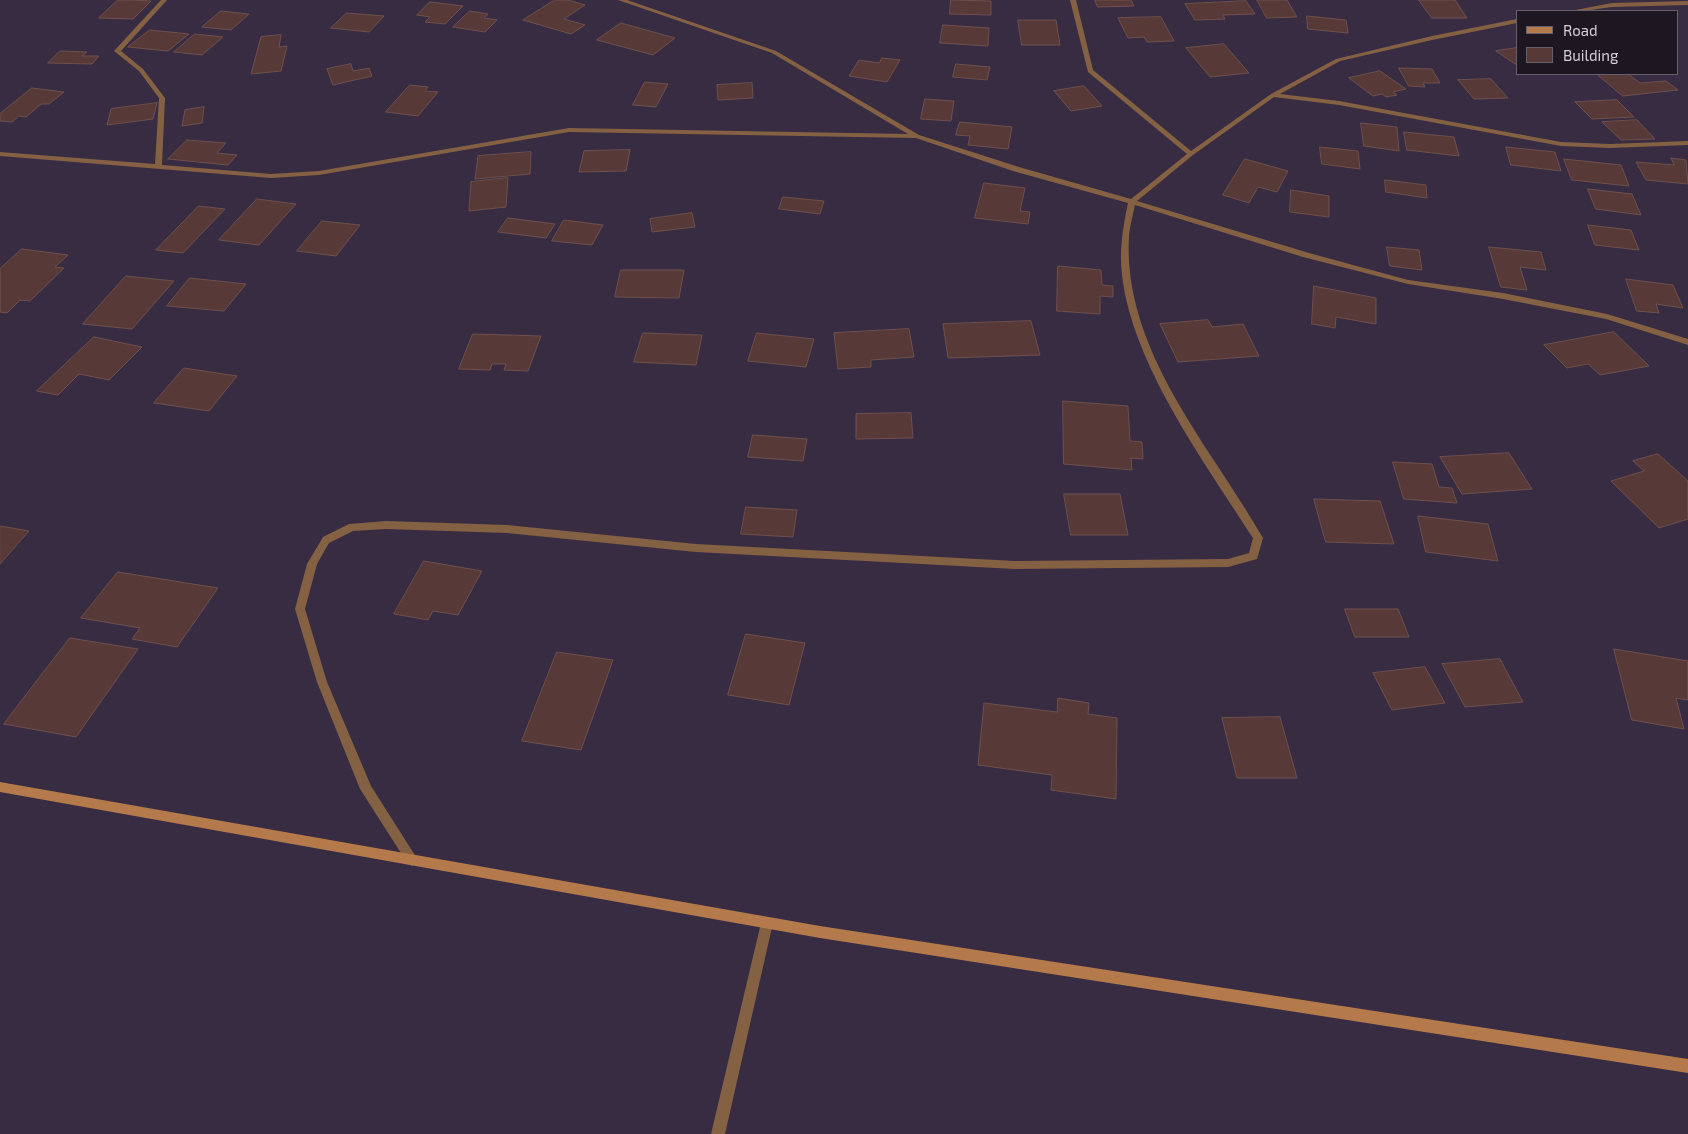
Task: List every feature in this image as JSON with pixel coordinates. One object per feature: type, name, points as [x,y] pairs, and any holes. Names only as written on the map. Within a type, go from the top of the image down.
[{"type":"main road","points":[[0,787],[767,923],[1688,1066]]},
{"type":"street","points":[[158,166],[162,98],[141,70],[117,51],[164,0]]},
{"type":"street","points":[[621,0],[774,52],[917,136],[1016,169],[1306,255],[1408,282],[1503,296],[1607,317],[1688,342]]},
{"type":"street","points":[[1073,0],[1090,71],[1191,154]]},
{"type":"street","points":[[1580,10],[1612,5],[1688,3]]},
{"type":"street","points":[[412,860],[366,789],[322,682],[300,609],[312,564],[326,540],[352,527],[386,525],[508,529],[696,548],[1015,565],[1228,562],[1253,556],[1258,538],[1154,369],[1133,310],[1126,271],[1125,236],[1132,202],[1191,154],[1273,95],[1338,60],[1516,21]]},
{"type":"street","points":[[1273,95],[1339,103],[1561,144],[1610,146],[1688,143]]},
{"type":"street","points":[[0,154],[271,176],[319,173],[569,130],[694,130],[917,136]]},
{"type":"street","points":[[718,1134],[767,923]]},
{"type":"building","points":[[118,0],[151,1],[133,19],[99,18]]},
{"type":"building","points":[[555,0],[568,0],[585,5],[564,19],[585,25],[571,34],[523,20]]},
{"type":"building","points":[[951,0],[991,1],[991,15],[950,14]]},
{"type":"building","points":[[1095,0],[1131,0],[1134,6],[1098,7]]},
{"type":"building","points":[[1257,0],[1287,0],[1297,17],[1267,18]]},
{"type":"building","points":[[1419,0],[1455,0],[1467,18],[1432,18]]},
{"type":"building","points":[[1246,1],[1255,14],[1223,15],[1225,19],[1195,20],[1185,4]]},
{"type":"building","points":[[430,2],[463,6],[445,24],[425,22],[430,17],[417,15]]},
{"type":"building","points":[[221,11],[249,14],[231,30],[202,27]]},
{"type":"building","points":[[470,11],[488,14],[484,18],[497,20],[485,32],[453,27]]},
{"type":"building","points":[[347,13],[384,16],[369,32],[331,28]]},
{"type":"building","points":[[1307,16],[1346,20],[1348,33],[1308,29]]},
{"type":"building","points":[[1161,17],[1174,41],[1147,42],[1144,37],[1128,38],[1118,18]]},
{"type":"building","points":[[1018,20],[1056,20],[1060,45],[1022,45]]},
{"type":"building","points":[[621,23],[675,38],[653,55],[597,40]]},
{"type":"building","points":[[943,25],[989,28],[988,46],[940,43]]},
{"type":"building","points":[[150,30],[189,34],[168,51],[128,47]]},
{"type":"building","points":[[195,34],[223,37],[202,55],[174,52]]},
{"type":"building","points":[[281,35],[279,47],[287,46],[281,71],[251,74],[261,37]]},
{"type":"building","points":[[1224,44],[1249,73],[1210,77],[1186,48]]},
{"type":"building","points":[[1516,48],[1516,64],[1515,64],[1496,51]]},
{"type":"building","points":[[60,51],[87,52],[82,56],[99,56],[92,64],[48,63]]},
{"type":"building","points":[[882,58],[900,60],[887,82],[849,76],[859,60],[879,63]]},
{"type":"building","points":[[351,64],[353,71],[369,68],[372,76],[333,85],[327,69]]},
{"type":"building","points":[[956,64],[990,67],[987,80],[953,77]]},
{"type":"building","points":[[1399,68],[1432,69],[1440,83],[1423,83],[1425,87],[1409,86]]},
{"type":"building","points":[[1380,71],[1406,89],[1393,92],[1397,95],[1386,97],[1382,94],[1373,96],[1349,78]]},
{"type":"building","points":[[1598,75],[1629,75],[1640,83],[1666,81],[1678,90],[1623,96]]},
{"type":"building","points":[[1491,79],[1508,98],[1474,99],[1458,80]]},
{"type":"building","points":[[645,82],[668,84],[656,107],[633,105]]},
{"type":"building","points":[[752,83],[753,98],[718,100],[717,85]]},
{"type":"building","points":[[410,85],[428,87],[425,91],[438,92],[418,116],[386,112]]},
{"type":"building","points":[[1084,86],[1102,106],[1071,111],[1054,91]]},
{"type":"building","points":[[32,88],[64,92],[49,104],[41,104],[26,117],[19,116],[12,122],[0,121],[0,114]]},
{"type":"building","points":[[925,99],[954,101],[951,121],[921,119]]},
{"type":"building","points":[[1617,100],[1634,117],[1592,119],[1575,102]]},
{"type":"building","points":[[157,103],[153,119],[107,125],[111,109]]},
{"type":"building","points":[[204,107],[202,123],[182,126],[185,110]]},
{"type":"building","points":[[1637,120],[1655,139],[1621,140],[1602,122]]},
{"type":"building","points":[[960,122],[1012,127],[1008,149],[968,145],[970,136],[956,135]]},
{"type":"building","points":[[1361,123],[1397,127],[1399,151],[1364,146]]},
{"type":"building","points":[[1404,132],[1454,137],[1459,156],[1407,150]]},
{"type":"building","points":[[187,140],[226,143],[217,153],[237,155],[228,165],[168,159]]},
{"type":"building","points":[[1320,147],[1358,151],[1360,169],[1322,164]]},
{"type":"building","points":[[1506,147],[1555,152],[1561,171],[1511,165]]},
{"type":"building","points":[[630,150],[626,171],[579,172],[584,151]]},
{"type":"building","points":[[531,152],[530,174],[475,179],[478,156]]},
{"type":"building","points":[[1671,158],[1686,160],[1688,184],[1646,180],[1636,162],[1674,165]]},
{"type":"building","points":[[1245,159],[1288,171],[1277,192],[1258,187],[1249,203],[1223,195]]},
{"type":"building","points":[[1564,159],[1621,165],[1629,186],[1572,180]]},
{"type":"building","points":[[508,178],[506,207],[469,211],[471,182]]},
{"type":"building","points":[[1385,180],[1426,185],[1427,198],[1386,192]]},
{"type":"building","points":[[984,183],[1025,188],[1020,211],[1030,212],[1028,224],[975,218]]},
{"type":"building","points":[[1588,189],[1632,194],[1641,215],[1596,209]]},
{"type":"building","points":[[1291,190],[1329,196],[1329,217],[1290,212]]},
{"type":"building","points":[[783,197],[824,201],[820,214],[779,209]]},
{"type":"building","points":[[257,199],[296,204],[259,245],[219,240]]},
{"type":"building","points":[[199,206],[225,209],[183,253],[156,250]]},
{"type":"building","points":[[692,213],[695,227],[652,232],[650,219]]},
{"type":"building","points":[[508,218],[555,224],[546,238],[498,232]]},
{"type":"building","points":[[564,220],[603,225],[592,245],[552,241]]},
{"type":"building","points":[[322,221],[360,225],[336,256],[297,251]]},
{"type":"building","points":[[1588,225],[1631,230],[1639,250],[1595,245]]},
{"type":"building","points":[[1387,247],[1419,250],[1422,270],[1390,266]]},
{"type":"building","points":[[1489,247],[1541,252],[1546,270],[1520,267],[1527,290],[1501,287]]},
{"type":"building","points":[[22,249],[68,255],[55,267],[64,268],[30,301],[20,300],[7,313],[0,312],[0,269]]},
{"type":"building","points":[[1058,266],[1101,270],[1102,285],[1113,286],[1113,297],[1100,296],[1100,314],[1057,311]]},
{"type":"building","points":[[621,270],[684,270],[679,298],[615,297]]},
{"type":"building","points":[[126,276],[174,281],[132,329],[83,324]]},
{"type":"building","points":[[190,278],[246,284],[224,311],[167,306]]},
{"type":"building","points":[[1626,279],[1673,285],[1683,308],[1656,304],[1659,313],[1637,311]]},
{"type":"building","points":[[1314,286],[1376,298],[1376,324],[1336,317],[1335,328],[1312,324]]},
{"type":"building","points":[[1208,320],[1212,327],[1243,324],[1259,356],[1178,362],[1160,324]]},
{"type":"building","points":[[1031,321],[1040,355],[948,358],[943,324]]},
{"type":"building","points":[[909,329],[914,357],[871,360],[871,367],[838,369],[834,333]]},
{"type":"building","points":[[1614,332],[1649,366],[1600,375],[1588,364],[1567,368],[1544,345]]},
{"type":"building","points":[[643,333],[702,335],[696,365],[634,362]]},
{"type":"building","points":[[757,333],[814,339],[806,367],[748,361]]},
{"type":"building","points":[[473,334],[541,336],[528,371],[504,370],[506,364],[492,364],[490,370],[459,369]]},
{"type":"building","points":[[94,337],[142,347],[109,380],[79,374],[58,395],[37,391]]},
{"type":"building","points":[[184,368],[237,376],[209,411],[154,403]]},
{"type":"building","points":[[1063,401],[1128,406],[1130,441],[1142,442],[1143,459],[1131,458],[1132,470],[1064,464]]},
{"type":"building","points":[[911,413],[913,438],[856,439],[856,414]]},
{"type":"building","points":[[753,435],[807,439],[803,461],[748,457]]},
{"type":"building","points":[[1509,453],[1532,489],[1462,494],[1440,457]]},
{"type":"building","points":[[1658,454],[1688,481],[1688,519],[1659,528],[1611,481],[1644,471],[1633,461]]},
{"type":"building","points":[[1393,462],[1432,464],[1439,487],[1452,488],[1457,503],[1404,499]]},
{"type":"building","points":[[1064,494],[1120,494],[1128,535],[1071,535]]},
{"type":"building","points":[[1314,499],[1380,501],[1394,544],[1326,542]]},
{"type":"building","points":[[746,507],[797,510],[793,537],[741,534]]},
{"type":"building","points":[[1418,516],[1488,524],[1498,561],[1426,552]]},
{"type":"building","points":[[0,526],[29,531],[0,564]]},
{"type":"building","points":[[424,561],[482,571],[458,615],[433,611],[428,620],[394,614]]},
{"type":"building","points":[[118,572],[218,588],[177,647],[132,639],[140,628],[81,618]]},
{"type":"building","points":[[1345,609],[1398,609],[1409,637],[1355,637]]},
{"type":"building","points":[[746,634],[805,643],[789,705],[728,695]]},
{"type":"building","points":[[70,638],[138,649],[76,737],[4,724]]},
{"type":"building","points":[[1614,649],[1688,661],[1688,700],[1676,698],[1684,729],[1632,720]]},
{"type":"building","points":[[557,652],[613,660],[581,750],[522,741]]},
{"type":"building","points":[[1500,659],[1523,702],[1465,707],[1442,664]]},
{"type":"building","points":[[1425,667],[1445,703],[1392,710],[1373,673]]},
{"type":"building","points":[[1058,698],[1089,703],[1088,714],[1117,718],[1116,799],[1051,790],[1052,775],[978,765],[984,703],[1057,712]]},
{"type":"building","points":[[1280,717],[1297,778],[1237,778],[1222,718]]}]
